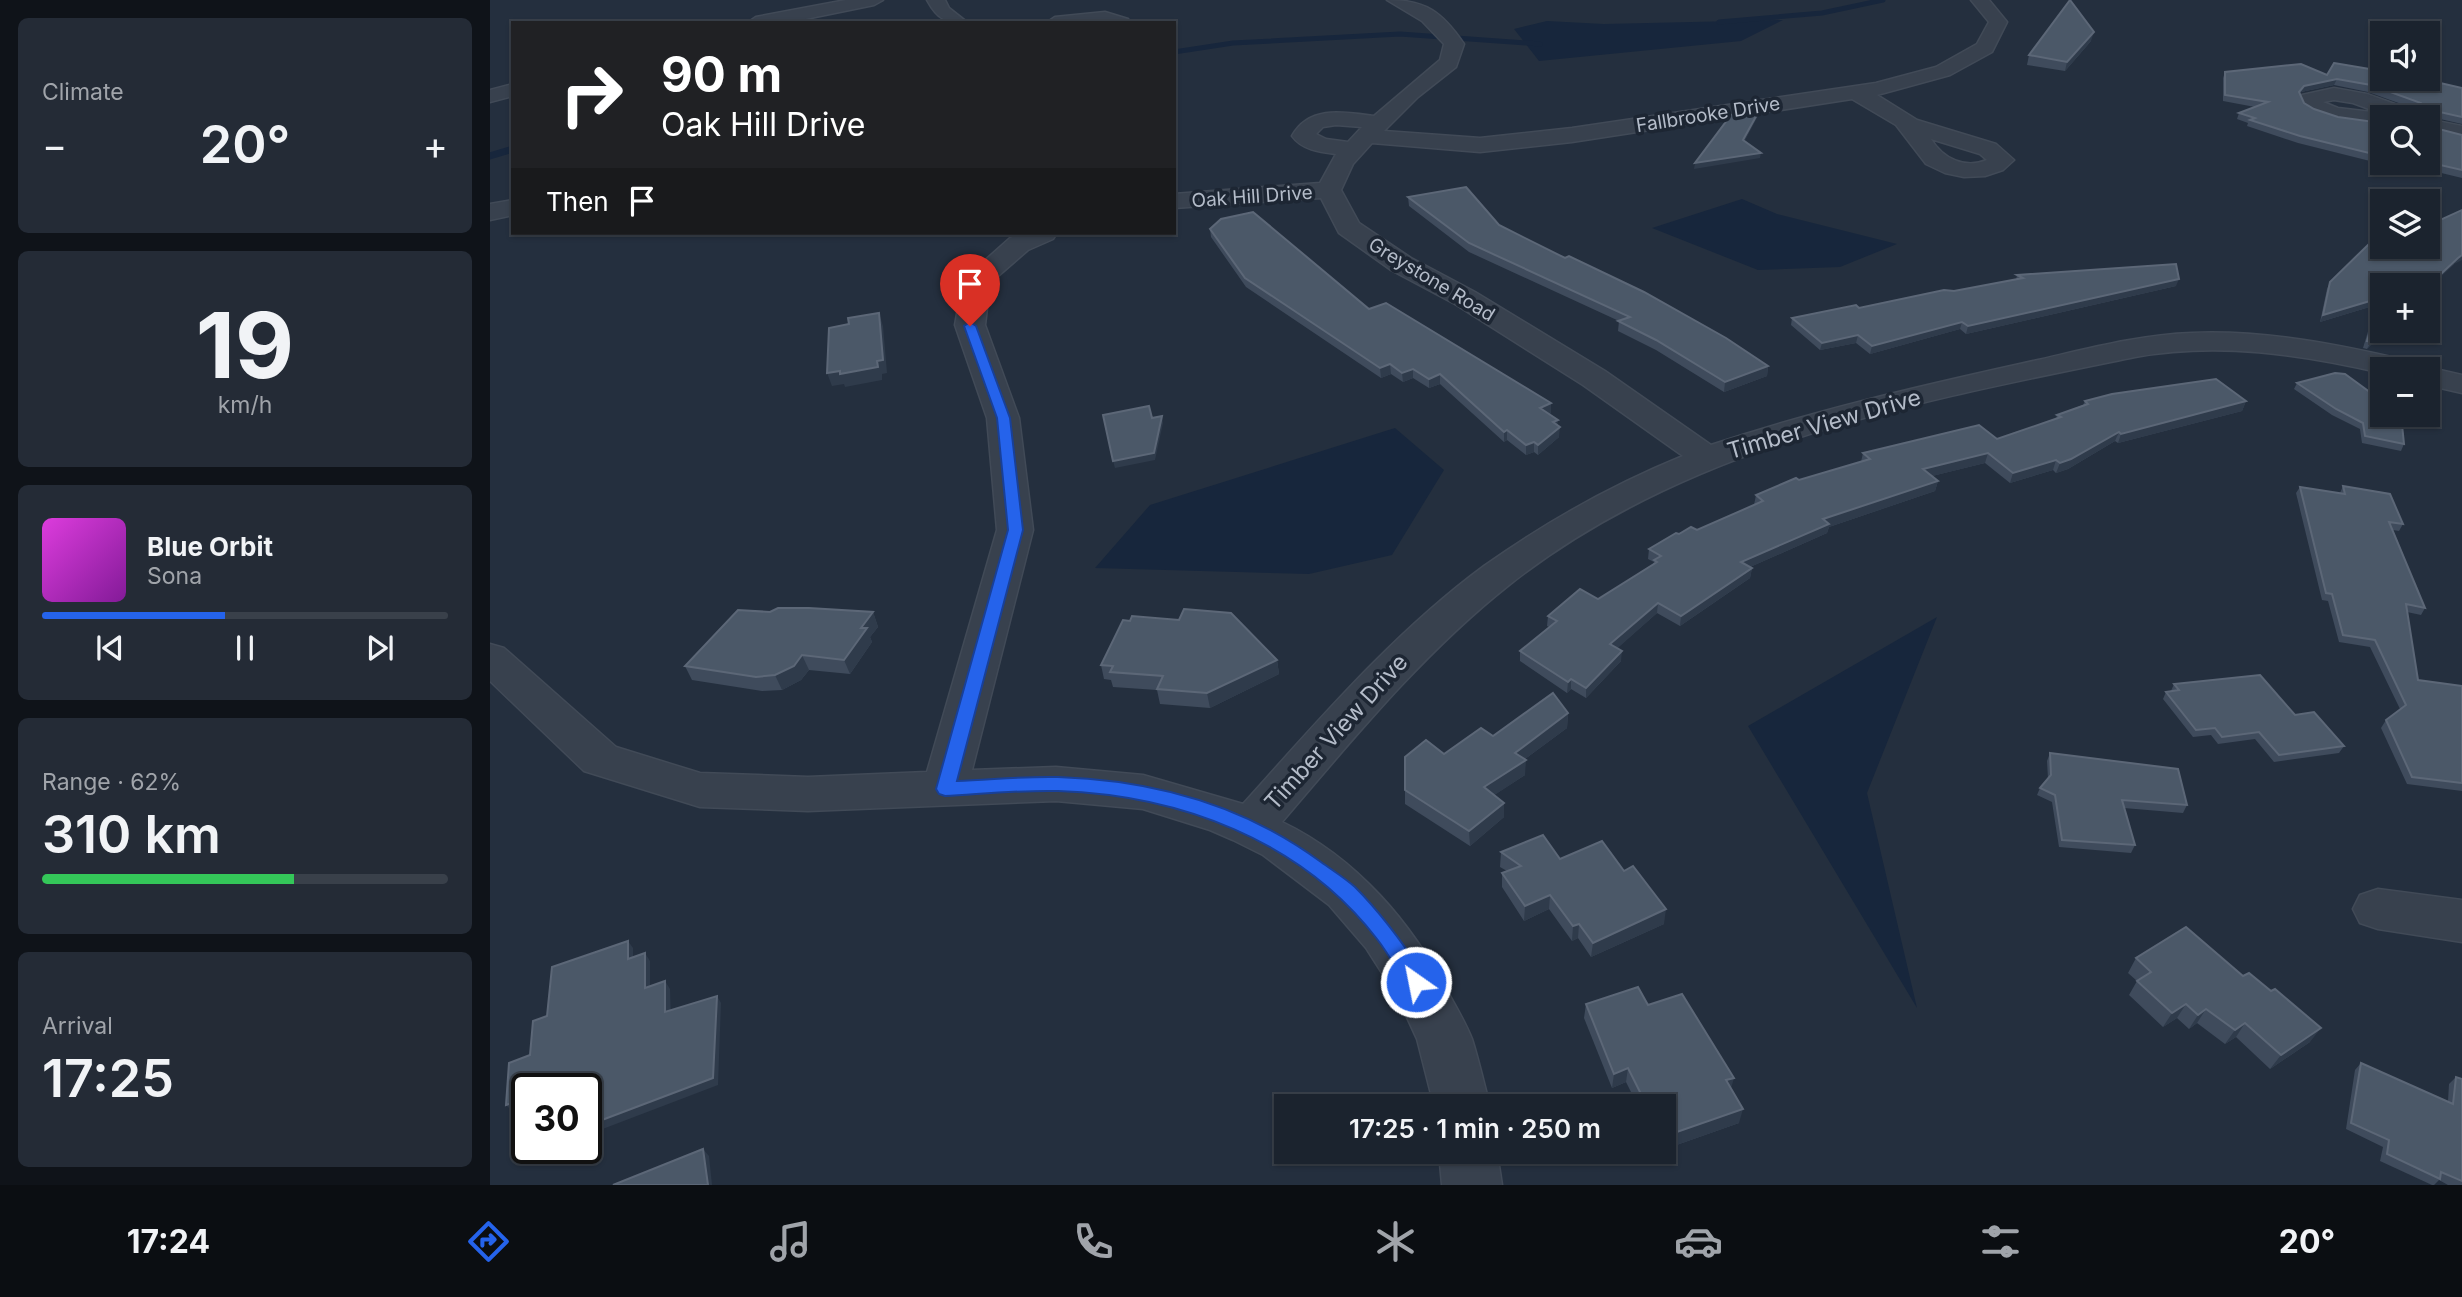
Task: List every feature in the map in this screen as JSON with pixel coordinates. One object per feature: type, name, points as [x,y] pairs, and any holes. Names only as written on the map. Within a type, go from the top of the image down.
[{"type":"street","points":[[766,21],[874,0]]},
{"type":"street","points":[[936,0],[942,11],[956,21]]},
{"type":"street","points":[[1329,190],[1342,162],[1366,136],[1449,63],[1454,44],[1441,25],[1410,5],[1396,0]]},
{"type":"street","name":"Fallbrooke Drive","points":[[1366,136],[1480,145],[1572,135],[1878,89],[1943,71],[1985,48],[1998,22],[1980,0]]},
{"type":"street","points":[[1075,21],[1105,18],[1115,21]]},
{"type":"street","points":[[490,96],[511,91]]},
{"type":"street","points":[[1854,92],[1911,125]]},
{"type":"street","points":[[2370,118],[2324,111],[2312,106],[2310,100],[2326,94],[2345,96],[2372,105]]},
{"type":"street","points":[[2440,128],[2462,133]]},
{"type":"street","name":"Oak Hill Drive","points":[[1176,201],[1329,190]]},
{"type":"street","name":"Greystone Road","points":[[1329,190],[1349,229],[1401,264],[1465,298],[1594,378],[1706,457]]},
{"type":"street","points":[[490,212],[511,207]]},
{"type":"street","points":[[945,789],[1016,530],[1003,418],[970,326],[977,280],[1019,244],[1039,235]]},
{"type":"street","name":"Timber View Drive","points":[[1250,827],[1412,649],[1498,575],[1563,531],[1622,496],[1706,457],[1832,416],[2160,344],[2213,340],[2272,344],[2335,353],[2370,361]]},
{"type":"street","points":[[2440,379],[2462,384]]},
{"type":"street","points":[[490,658],[600,759],[700,790],[808,794],[1056,784],[1114,788],[1169,799],[1250,827],[1280,842],[1346,891],[1384,933],[1416,982],[1444,1037],[1459,1094]]},
{"type":"street","points":[[2378,909],[2462,921]]},
{"type":"street","points":[[1469,1164],[1472,1185]]},
{"type":"water","points":[[1783,20],[1741,41],[1539,61],[1514,29],[1547,21],[1604,24]]},
{"type":"water","points":[[1742,199],[1777,214],[1897,244],[1840,267],[1758,270],[1652,228]]},
{"type":"water","points":[[1395,428],[1444,470],[1392,555],[1309,574],[1095,568],[1150,505]]},
{"type":"water","points":[[1937,617],[1867,793],[1917,1008],[1748,726]]},
{"type":"building","points":[[2070,0],[2094,32],[2067,62],[2029,55]]},
{"type":"building","points":[[2334,63],[2370,69],[2370,85],[2337,79],[2304,86],[2299,92],[2304,103],[2314,109],[2338,117],[2370,121],[2370,153],[2250,120],[2255,118],[2239,113],[2268,102],[2225,95],[2225,72],[2301,64],[2327,75]]},
{"type":"building","points":[[2440,83],[2462,88],[2462,117],[2440,112],[2440,105],[2421,103],[2388,91],[2440,91]]},
{"type":"building","points":[[1759,111],[1743,140],[1761,153],[1695,163],[1731,115]]},
{"type":"building","points":[[2440,129],[2462,135],[2462,170],[2440,165]]},
{"type":"building","points":[[1466,187],[1499,225],[1565,258],[1569,256],[1644,292],[1726,338],[1768,366],[1725,382],[1656,340],[1618,321],[1630,317],[1469,243],[1408,197]]},
{"type":"building","points":[[2462,210],[2462,255],[2440,275],[2440,273],[2370,273],[2370,301],[2323,315],[2330,282],[2370,243],[2370,259],[2440,259],[2440,220]]},
{"type":"building","points":[[1253,212],[1369,309],[1386,303],[1551,403],[1540,408],[1558,420],[1553,422],[1560,427],[1538,445],[1534,442],[1526,445],[1507,430],[1504,432],[1440,374],[1429,379],[1413,369],[1402,373],[1390,364],[1380,368],[1245,278],[1210,229],[1221,219]]},
{"type":"building","points":[[2176,264],[2179,279],[1968,326],[1962,322],[1872,346],[1858,335],[1822,343],[1792,318],[2023,278],[2017,275]]},
{"type":"building","points":[[879,313],[883,360],[877,361],[878,367],[840,374],[840,371],[827,373],[829,328],[849,324],[848,318]]},
{"type":"building","points":[[2335,373],[2345,374],[2370,392],[2370,427],[2402,427],[2404,444],[2365,436],[2363,423],[2297,383]]},
{"type":"building","points":[[2216,379],[2246,401],[2121,434],[2119,432],[2071,459],[2060,463],[2056,460],[2013,473],[1988,453],[1923,469],[1938,481],[1823,519],[1829,524],[1741,562],[1752,568],[1681,616],[1658,603],[1610,644],[1622,651],[1586,688],[1571,679],[1568,682],[1520,651],[1557,621],[1548,616],[1580,589],[1598,599],[1657,562],[1654,560],[1661,556],[1649,549],[1676,533],[1691,527],[1697,530],[1763,501],[1756,495],[1796,478],[1799,480],[1870,459],[1863,453],[1979,425],[1997,439],[2061,417],[2057,415],[2088,404],[2085,401],[2112,394]]},
{"type":"building","points":[[1149,406],[1152,418],[1162,416],[1154,453],[1113,461],[1103,415]]},
{"type":"building","points":[[2343,486],[2390,494],[2403,524],[2389,522],[2425,608],[2406,604],[2418,680],[2462,686],[2462,783],[2412,777],[2386,720],[2406,705],[2375,640],[2343,635],[2332,594],[2326,593],[2300,487],[2345,494]]},
{"type":"building","points":[[778,608],[873,612],[861,628],[867,628],[844,660],[802,655],[794,666],[775,675],[756,677],[685,666],[738,610],[770,612]]},
{"type":"building","points":[[1184,609],[1231,613],[1277,660],[1207,693],[1157,689],[1163,676],[1110,672],[1113,666],[1101,665],[1123,620],[1130,621],[1132,616],[1179,620]]},
{"type":"building","points":[[2260,675],[2295,715],[2314,712],[2344,746],[2279,755],[2259,732],[2222,737],[2215,728],[2196,730],[2166,692],[2179,690],[2174,684]]},
{"type":"building","points":[[1553,693],[1568,713],[1515,753],[1526,760],[1484,787],[1504,803],[1469,831],[1405,790],[1405,757],[1426,740],[1444,754],[1481,728],[1493,736]]},
{"type":"building","points":[[2050,753],[2178,769],[2187,805],[2122,800],[2135,845],[2062,840],[2055,795],[2040,788],[2051,775]]},
{"type":"building","points":[[1543,835],[1560,859],[1602,841],[1624,871],[1633,866],[1666,909],[1593,943],[1579,924],[1573,926],[1550,895],[1525,906],[1502,873],[1521,866],[1501,852]]},
{"type":"building","points":[[2186,927],[2243,976],[2249,973],[2271,991],[2275,989],[2321,1028],[2281,1055],[2245,1023],[2235,1030],[2206,1009],[2198,1015],[2186,1004],[2172,1013],[2137,981],[2151,972],[2136,958]]},
{"type":"building","points":[[628,941],[628,959],[645,953],[645,988],[665,981],[665,1012],[717,996],[713,1078],[602,1120],[602,1073],[511,1073],[511,1103],[506,1105],[509,1063],[530,1055],[533,1021],[547,1016],[552,967]]},
{"type":"building","points":[[1638,987],[1648,1005],[1682,994],[1734,1078],[1726,1080],[1743,1109],[1676,1132],[1676,1094],[1641,1094],[1628,1068],[1614,1074],[1586,1004]]},
{"type":"building","points":[[2361,1063],[2453,1104],[2456,1077],[2462,1079],[2462,1181],[2441,1172],[2440,1179],[2387,1154],[2389,1140],[2351,1123]]},
{"type":"building","points":[[703,1149],[708,1185],[613,1185]]},
{"type":"waterway","points":[[1719,22],[1822,13],[1883,0]]},
{"type":"waterway","points":[[1176,52],[1233,43],[1400,34],[1540,44]]},
{"type":"waterway","points":[[490,156],[511,150]]},
{"type":"route","points":[[970,326],[1003,418],[1016,530],[945,789],[1056,784],[1114,788],[1143,792],[1224,816],[1280,842],[1346,891],[1384,933],[1416,982]]}]
